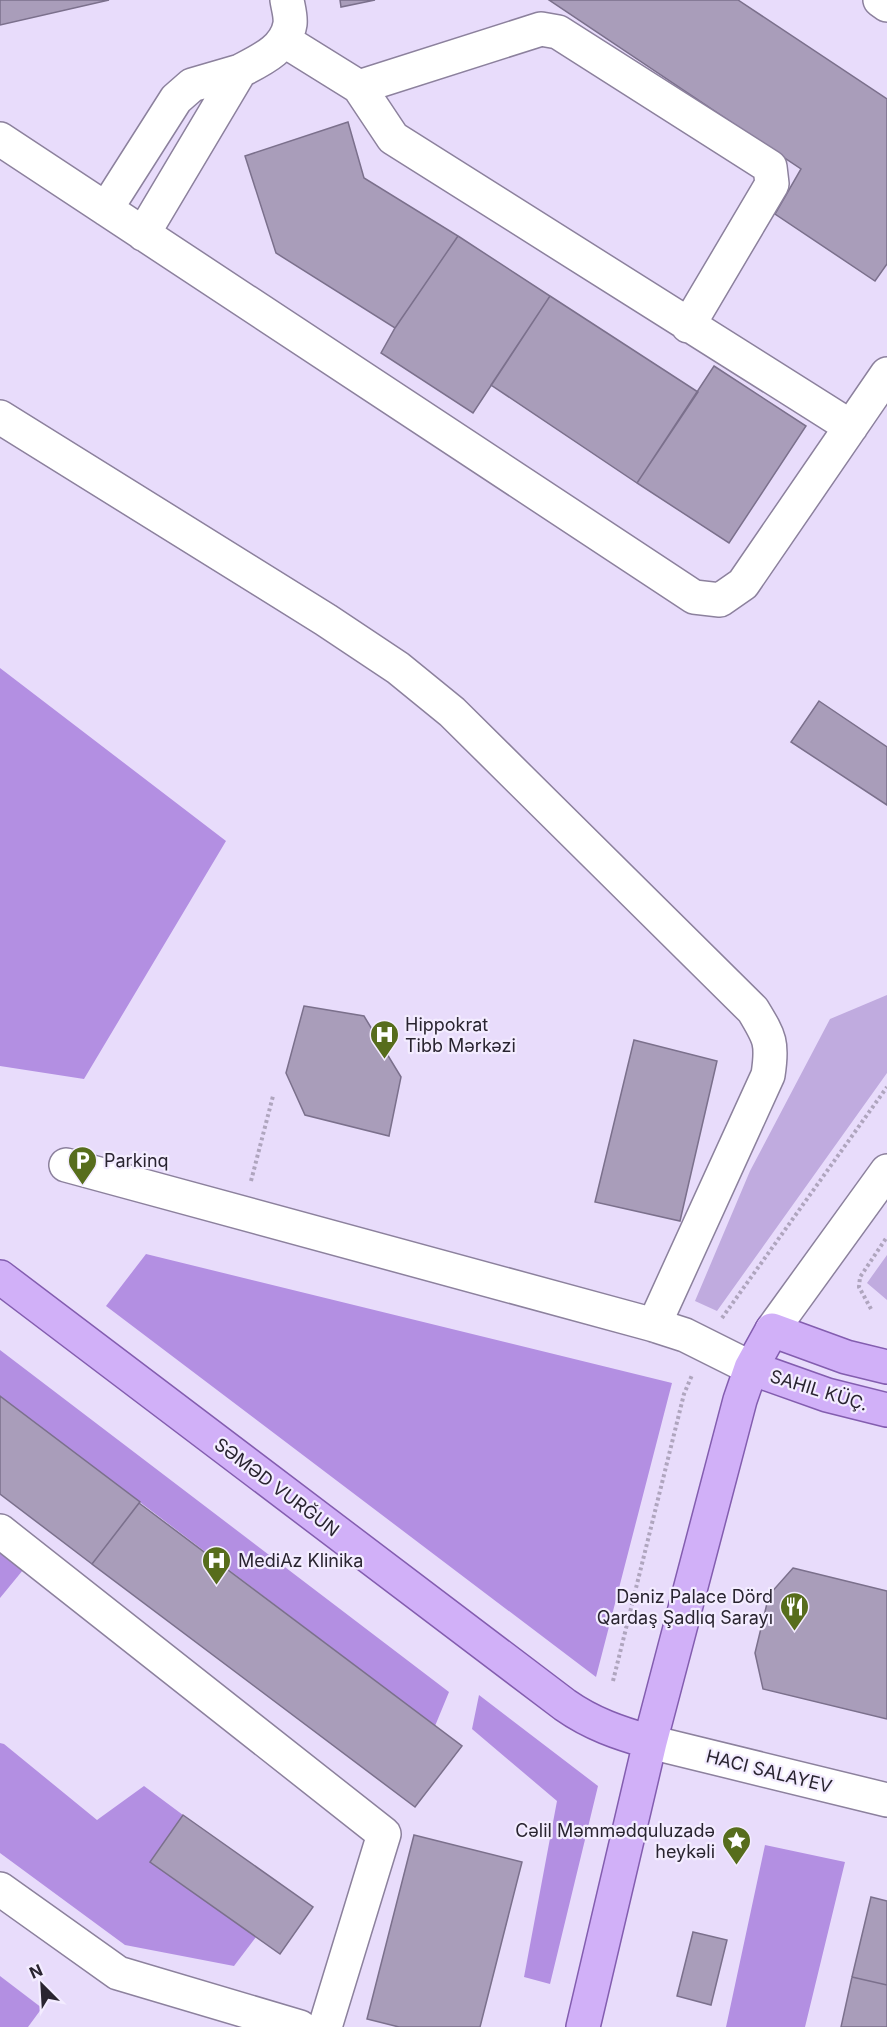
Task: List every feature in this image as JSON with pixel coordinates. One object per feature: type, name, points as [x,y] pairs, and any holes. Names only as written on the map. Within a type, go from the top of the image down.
[{"type":"main road","name":"SƏMƏD VURĞUN","points":[[0,1277],[565,1705],[589,1721],[607,1729],[650,1742]]},
{"type":"main road","points":[[583,2027],[650,1742],[737,1411],[751,1368],[772,1330],[846,1357],[887,1367]]},
{"type":"main road","name":"SAHIL KÜÇ.","points":[[751,1368],[827,1395],[887,1410]]},
{"type":"street","points":[[106,209],[176,99],[192,86],[240,71],[268,56],[285,40],[291,22],[287,0]]},
{"type":"street","points":[[880,0],[887,4]]},
{"type":"street","points":[[359,87],[541,29],[558,32],[770,167],[772,184],[688,326]]},
{"type":"street","points":[[285,40],[359,87],[393,138],[850,427]]},
{"type":"street","points":[[143,234],[240,71]]},
{"type":"street","points":[[0,139],[694,597],[720,600],[743,584],[887,374]]},
{"type":"street","points":[[0,417],[326,620],[398,668],[452,712],[753,1010],[768,1034],[772,1052],[768,1075],[654,1324]]},
{"type":"street","points":[[66,1165],[654,1324],[685,1335],[751,1368]]},
{"type":"street","points":[[772,1330],[887,1171]]},
{"type":"street","points":[[0,1532],[384,1834],[325,2027]]},
{"type":"street","points":[[650,1742],[887,1800]]},
{"type":"street","points":[[0,1889],[118,1973],[300,2027]]},
{"type":"path","points":[[243,1214],[273,1096]]},
{"type":"path","points":[[871,1309],[859,1287],[860,1276],[887,1237]]},
{"type":"shaded area","points":[[0,668],[226,841],[84,1079],[0,1066]]},
{"type":"shaded area","points":[[887,995],[887,1073],[717,1311],[695,1301],[750,1171],[830,1019]]},
{"type":"shaded area","points":[[146,1254],[672,1383],[596,1677],[106,1306]]},
{"type":"shaded area","points":[[887,1255],[887,1300],[867,1283]]},
{"type":"shaded area","points":[[0,1350],[449,1692],[435,1726],[0,1396]]},
{"type":"shaded area","points":[[0,1553],[23,1570],[0,1598]]},
{"type":"shaded area","points":[[479,1695],[598,1786],[550,1984],[524,1977],[557,1801],[472,1729]]},
{"type":"shaded area","points":[[0,1743],[97,1820],[144,1786],[183,1815],[150,1862],[256,1937],[234,1966],[125,1945],[0,1853]]},
{"type":"shaded area","points":[[765,1845],[845,1862],[805,2027],[726,2027]]},
{"type":"shaded area","points":[[0,1976],[42,2008],[28,2027],[0,2027]]},
{"type":"building","points":[[0,0],[109,0],[0,25]]},
{"type":"building","points":[[340,0],[375,0],[341,7]]},
{"type":"building","points":[[549,0],[738,0],[887,99],[887,264],[875,281],[775,214],[801,169]]},
{"type":"building","points":[[348,122],[364,178],[458,236],[395,328],[276,253],[245,156]]},
{"type":"building","points":[[458,236],[550,296],[473,413],[381,353],[395,328]]},
{"type":"building","points":[[550,296],[698,392],[637,483],[491,385]]},
{"type":"building","points":[[714,366],[806,426],[729,543],[637,483]]},
{"type":"building","points":[[819,701],[887,747],[887,805],[791,742]]},
{"type":"building","points":[[304,1006],[364,1016],[401,1077],[389,1136],[305,1115],[286,1073]]},
{"type":"building","points":[[634,1040],[717,1061],[680,1221],[595,1202]]},
{"type":"building","points":[[0,1396],[140,1502],[92,1564],[0,1494]]},
{"type":"building","points":[[139,1503],[462,1746],[415,1807],[92,1564]]},
{"type":"building","points":[[793,1568],[887,1591],[887,1719],[763,1689],[755,1653],[769,1595]]},
{"type":"building","points":[[183,1815],[313,1907],[280,1954],[150,1862]]},
{"type":"building","points":[[414,1835],[522,1862],[480,2027],[399,2027],[367,2019]]},
{"type":"building","points":[[871,1897],[887,1901],[887,1985],[852,1977]]},
{"type":"building","points":[[693,1932],[727,1940],[711,2005],[677,1996]]},
{"type":"building","points":[[852,1977],[887,1985],[887,2027],[841,2027]]},
{"type":"place","name":"Hippokrat Tibb Mərkəzi","points":[[384,1060]]},
{"type":"place","name":"Parkinq","points":[[83,1186]]},
{"type":"place","name":"MediAz Klinika","points":[[217,1586]]},
{"type":"place","name":"Dəniz Palace Dörd Qardaş Şadlıq Sarayı","points":[[794,1632]]},
{"type":"place","name":"Cəlil Məmmədquluzadə heykəli","points":[[736,1866]]}]
